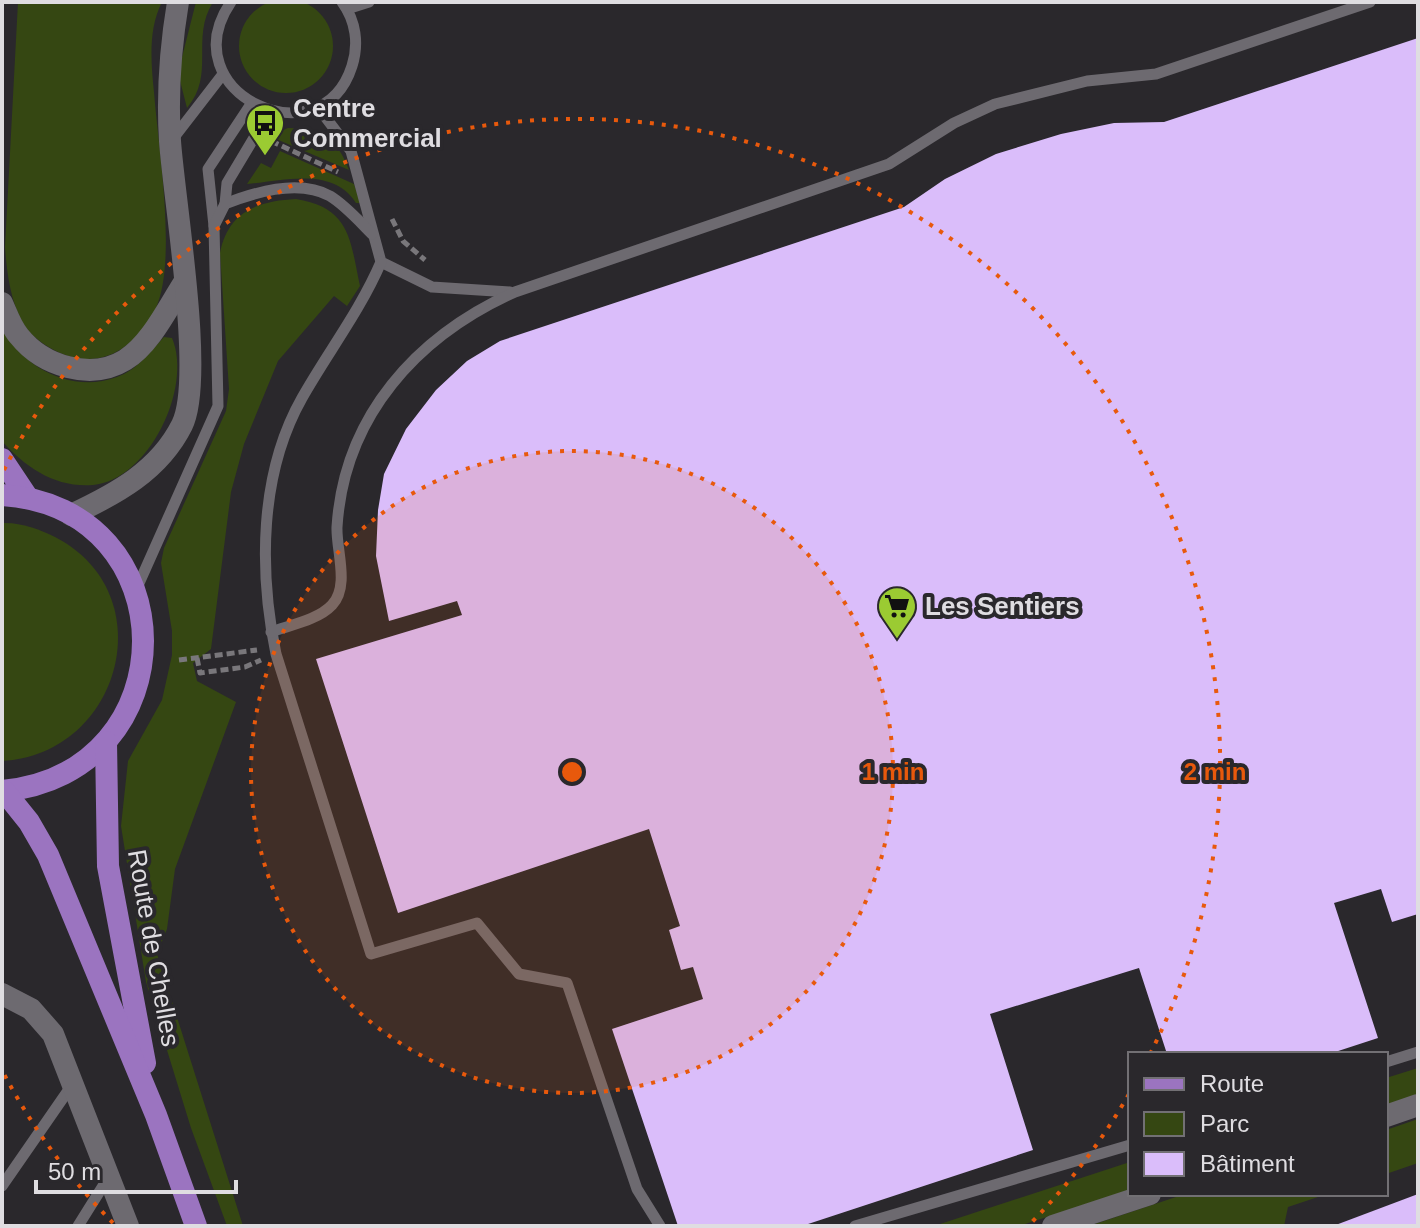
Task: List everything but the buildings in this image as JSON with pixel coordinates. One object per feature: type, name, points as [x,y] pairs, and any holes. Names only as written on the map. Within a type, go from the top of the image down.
[{"type":"main road","points":[[2,459],[28,498]]},
{"type":"main road","points":[[2,495],[28,498],[71,515],[110,547],[135,591],[143,617],[142,671],[123,721],[85,762],[60,777],[32,787],[3,791]]},
{"type":"main road","name":"Route de Chelles","points":[[106,742],[108,866],[156,1115]]},
{"type":"main road","name":"Route de Chelles","points":[[3,791],[29,822],[48,855],[156,1115],[196,1226]]},
{"type":"street","points":[[71,515],[127,488],[152,466],[182,425],[189,408],[185,281],[170,142],[167,71],[178,2]]},
{"type":"street","points":[[2,303],[19,336],[41,355],[64,366],[84,370],[125,360],[144,343],[185,281]]},
{"type":"street","points":[[2,994],[31,1009],[53,1034],[128,1226]]},
{"type":"street","points":[[1388,1115],[1418,1105]]},
{"type":"street","points":[[1053,1226],[1144,1196]]},
{"type":"lane","points":[[231,2],[217,33],[217,54],[223,74],[235,91],[251,104],[270,111],[294,113],[317,106],[342,85],[355,56],[353,24],[344,6],[369,2]]},
{"type":"lane","points":[[271,632],[320,614],[334,603],[341,585],[337,528],[345,479],[359,434],[374,406],[406,364],[475,311],[515,292],[889,164],[954,123],[995,104],[1087,81],[1156,74],[1370,2]]},
{"type":"lane","points":[[170,142],[223,74]]},
{"type":"lane","points":[[135,591],[192,463],[212,427],[218,406],[214,226],[208,169],[251,104]]},
{"type":"lane","points":[[317,106],[351,151],[370,211],[372,234],[381,262],[365,300],[301,400],[274,472],[267,540],[271,632],[295,720],[371,954],[477,923],[519,974],[567,983],[637,1189],[660,1226]]},
{"type":"lane","points":[[214,226],[225,204],[227,183],[270,111]]},
{"type":"lane","points":[[225,204],[249,195],[280,190],[320,192],[372,234]]},
{"type":"lane","points":[[381,262],[432,287],[515,292]]},
{"type":"lane","points":[[1388,1061],[1418,1052]]},
{"type":"lane","points":[[2,1186],[72,1084]]},
{"type":"lane","points":[[855,1226],[1128,1146]]},
{"type":"lane","points":[[78,1226],[109,1177]]},
{"type":"path","points":[[262,154],[270,140],[345,175]]},
{"type":"path","points":[[391,216],[403,241],[424,260],[437,265]]},
{"type":"path","points":[[179,660],[254,650]]},
{"type":"path","points":[[197,658],[200,673],[245,667]]},
{"type":"green space","points":[[286,-1],[304,2],[319,13],[330,28],[333,46],[330,64],[319,79],[304,90],[286,93],[268,90],[253,79],[242,64],[239,46],[242,28],[253,13],[268,2]]},
{"type":"green space","points":[[18,2],[162,2],[154,23],[152,58],[165,204],[162,289],[155,310],[137,336],[126,346],[100,358],[71,357],[40,342],[22,320],[11,290],[5,247]]},
{"type":"green space","points":[[196,2],[213,2],[203,29],[200,82],[187,108],[178,73]]},
{"type":"green space","points":[[288,128],[310,130],[327,137],[339,150],[349,170],[269,136]]},
{"type":"green space","points":[[280,151],[354,184],[360,203],[356,203],[346,191],[321,180],[306,178],[247,184],[261,163],[271,168]]},
{"type":"green space","points":[[296,199],[314,203],[338,218],[350,241],[360,286],[347,306],[334,296],[278,361],[244,444],[231,492],[211,649],[193,663],[197,681],[236,702],[175,869],[167,929],[157,954],[243,1226],[227,1226],[191,1128],[146,982],[121,826],[128,761],[162,700],[172,655],[172,631],[161,563],[164,548],[226,411],[229,389],[220,253],[230,228],[246,211],[269,203]]},
{"type":"green space","points":[[2,329],[11,343],[36,366],[67,380],[83,382],[124,374],[143,360],[164,337],[172,338],[177,358],[171,405],[148,449],[132,467],[113,479],[93,485],[67,483],[32,468],[2,441]]},
{"type":"green space","points":[[2,523],[22,525],[49,534],[89,562],[110,595],[118,631],[114,667],[100,702],[76,731],[43,752],[2,761]]},
{"type":"green space","points":[[1418,1068],[1418,1096],[1388,1106],[1388,1077]]},
{"type":"green space","points":[[1418,1119],[1418,1163],[1388,1173],[1388,1129]]},
{"type":"green space","points":[[1128,1163],[1128,1191],[1019,1226],[934,1226]]},
{"type":"green space","points":[[1179,1196],[1321,1196],[1288,1207],[1284,1226],[1089,1226]]},
{"type":"place","name":"Centre Commercial","points":[[265,157]]},
{"type":"place","name":"Les Sentiers","points":[[897,640]]}]
